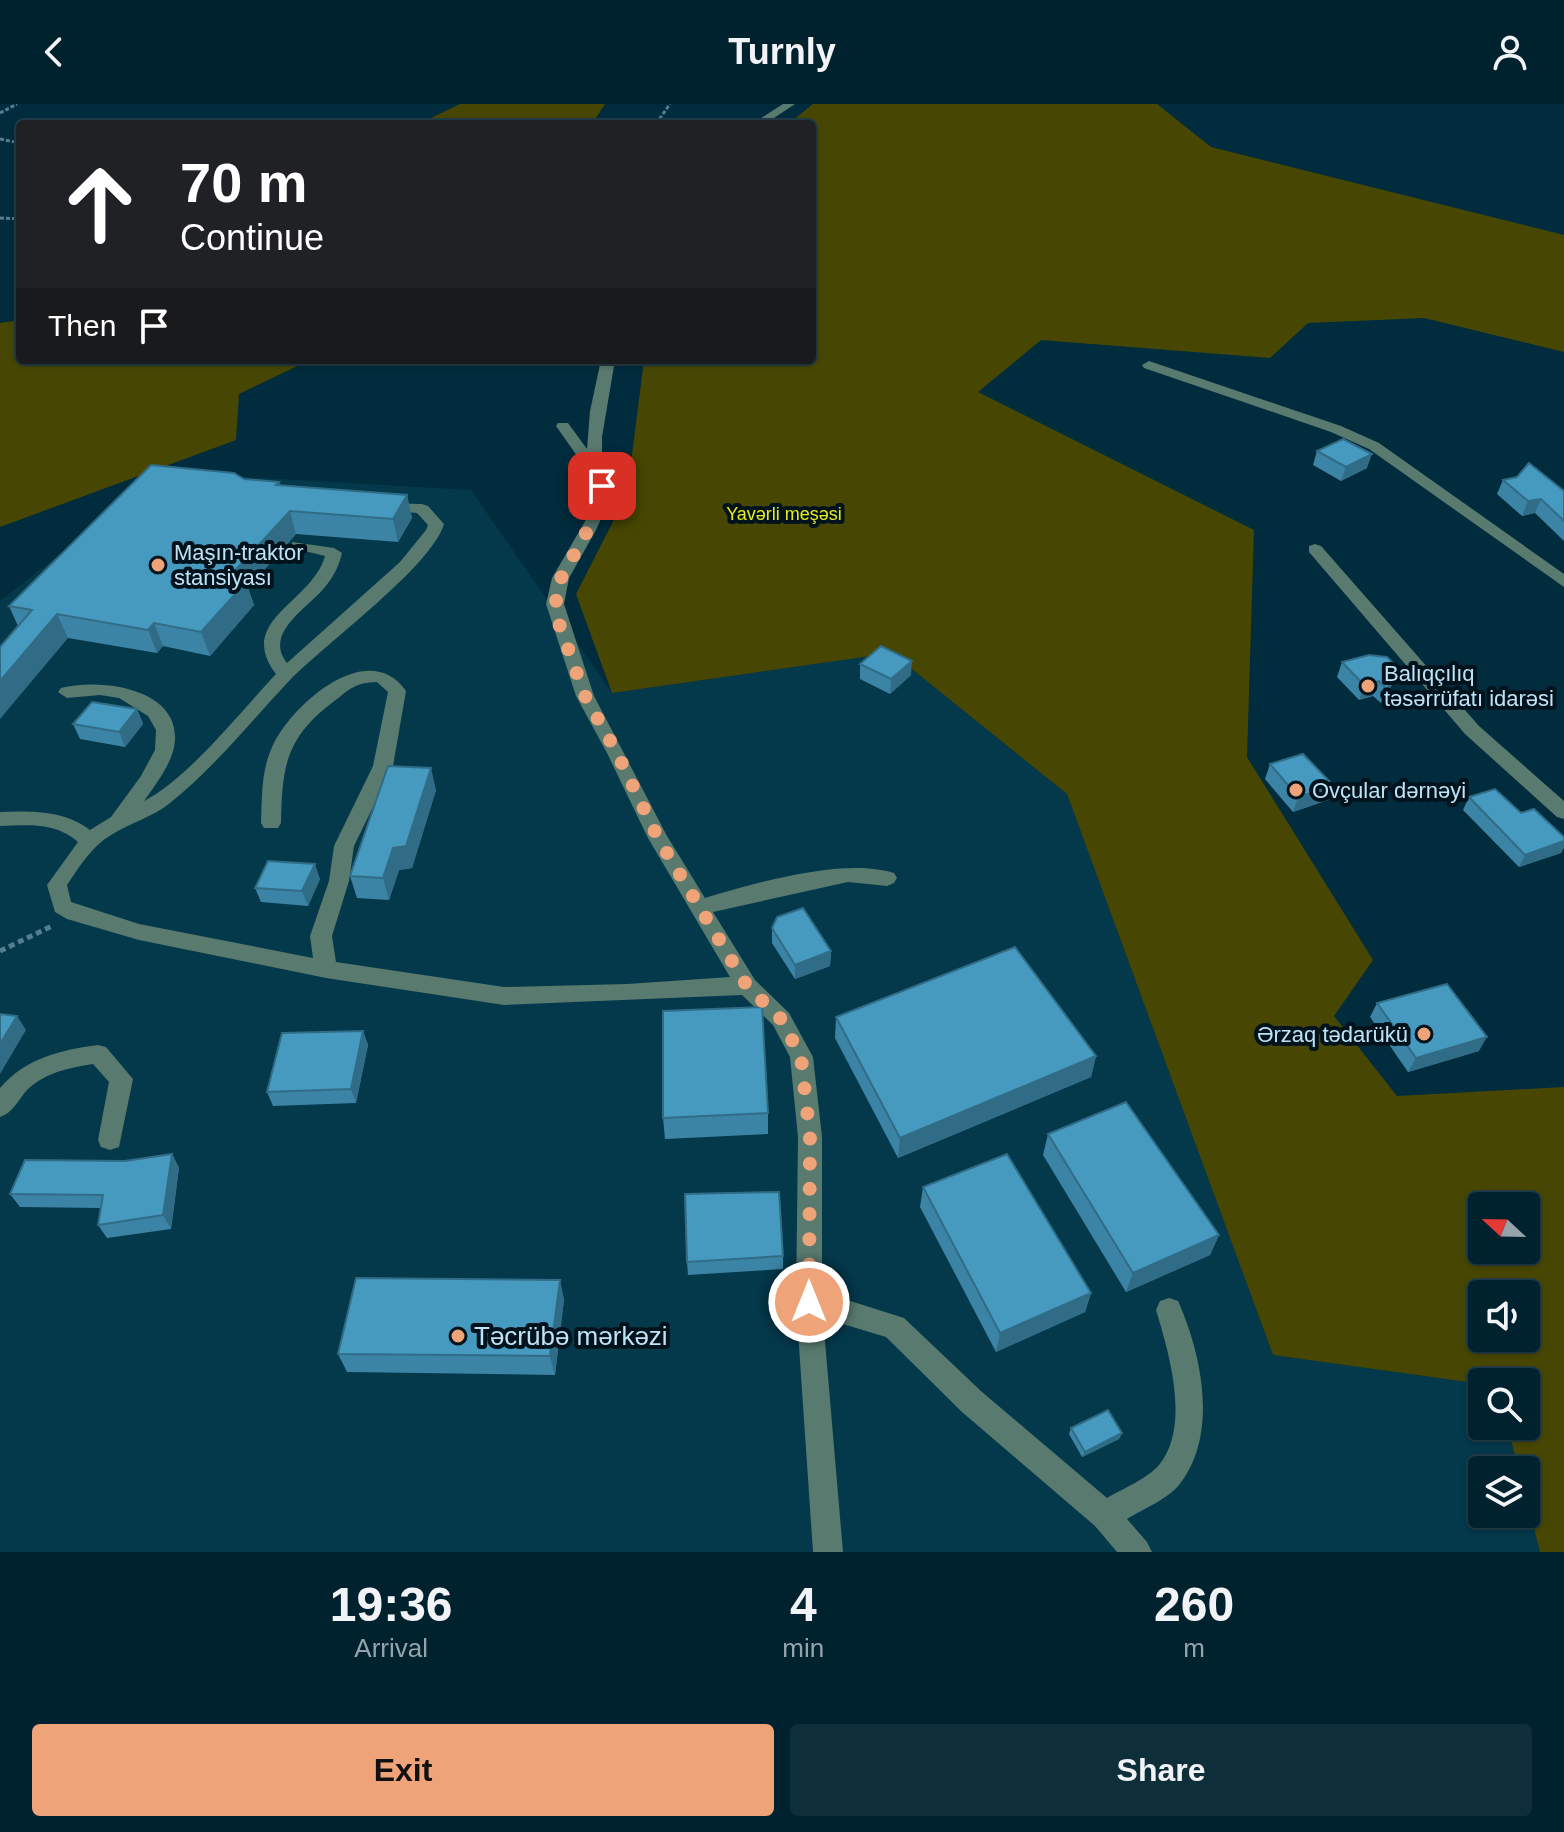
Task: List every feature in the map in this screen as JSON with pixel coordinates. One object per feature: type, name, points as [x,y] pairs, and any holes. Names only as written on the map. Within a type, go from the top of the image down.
[{"type":"street","points":[[764,120],[790,104]]},
{"type":"street","points":[[593,468],[599,393],[607,364]]},
{"type":"street","points":[[1149,365],[1336,429],[1374,446],[1564,582]]},
{"type":"street","points":[[563,426],[602,486],[600,501],[585,537],[555,589],[558,621],[585,696],[658,838],[747,986],[781,1019],[801,1057],[810,1137],[809,1302],[828,1552]]},
{"type":"street","points":[[360,504],[422,509],[436,524],[434,531],[385,587],[286,674],[195,771],[160,801],[116,823],[90,841],[57,885],[62,906],[74,913],[139,932],[326,969],[504,996],[747,986]]},
{"type":"street","points":[[286,674],[279,668],[271,649],[272,632],[321,582],[334,559],[334,553],[298,545]]},
{"type":"street","points":[[1315,549],[1472,730],[1564,812]]},
{"type":"street","points":[[271,823],[272,776],[282,745],[305,714],[353,677],[382,676],[397,691],[383,766],[344,846],[339,881],[321,936],[326,969]]},
{"type":"street","points":[[67,692],[106,689],[128,694],[155,710],[164,726],[167,741],[161,756],[136,799],[116,823]]},
{"type":"street","points":[[0,819],[60,822],[78,828],[90,841]]},
{"type":"street","points":[[700,908],[739,896],[848,874],[887,878]]},
{"type":"street","points":[[0,1107],[30,1072],[55,1060],[98,1054],[121,1079],[110,1140]]},
{"type":"street","points":[[809,1302],[895,1327],[972,1402],[1105,1516],[1137,1552]]},
{"type":"street","points":[[1105,1516],[1167,1478],[1176,1464],[1188,1428],[1186,1363],[1169,1310]]},
{"type":"path","points":[[0,113],[17,104]]},
{"type":"path","points":[[0,951],[27,941],[74,913]]},
{"type":"shaded area","points":[[208,475],[471,490],[612,693],[892,653],[1067,794],[1273,1355],[1468,1382],[1468,1440],[1511,1440],[1515,1456],[1468,1456],[1468,1528],[1534,1528],[1540,1552],[0,1552],[0,601],[137,494]]},
{"type":"green space","points":[[460,104],[605,104],[595,120],[426,120]]},
{"type":"green space","name":"Yavərli meşəsi","points":[[813,104],[1157,104],[1211,147],[1564,235],[1564,352],[1424,318],[1308,323],[1270,358],[1041,340],[978,392],[1254,530],[1247,757],[1373,960],[1334,1016],[1397,1096],[1564,1087],[1564,1552],[1540,1552],[1534,1528],[1540,1528],[1540,1456],[1515,1456],[1511,1440],[1540,1440],[1540,1368],[1468,1368],[1468,1382],[1273,1355],[1067,794],[892,653],[612,693],[576,594],[627,494],[643,364],[816,364],[816,120],[793,120]]},
{"type":"green space","points":[[16,321],[16,364],[302,364],[239,394],[236,440],[0,527],[0,323]]},
{"type":"building","points":[[1343,439],[1372,454],[1346,467],[1317,451]]},
{"type":"building","points":[[1529,463],[1564,491],[1564,521],[1541,499],[1528,501],[1503,480],[1517,477]]},
{"type":"building","name":"Maşın-traktor stansiyası","points":[[151,465],[234,473],[244,479],[279,482],[276,485],[407,495],[393,519],[290,511],[228,578],[246,582],[201,632],[154,623],[148,630],[57,614],[0,681],[0,647],[32,610],[9,606]]},
{"type":"building","points":[[881,646],[912,661],[891,679],[860,664]]},
{"type":"building","points":[[1369,655],[1387,657],[1398,668],[1387,689],[1379,681],[1364,685],[1342,662]]},
{"type":"building","points":[[92,702],[137,709],[119,732],[73,724]]},
{"type":"building","points":[[1303,754],[1334,786],[1298,797],[1270,764]]},
{"type":"building","points":[[388,766],[431,768],[406,846],[393,848],[383,878],[350,876]]},
{"type":"building","points":[[1495,789],[1521,813],[1534,809],[1564,837],[1564,841],[1525,855],[1469,797]]},
{"type":"building","points":[[268,861],[315,864],[302,891],[255,888]]},
{"type":"building","points":[[803,908],[831,951],[795,965],[772,928],[777,917]]},
{"type":"building","points":[[1015,947],[1096,1056],[900,1138],[836,1017]]},
{"type":"building","name":"Ərzaq tədarükü","points":[[1447,984],[1487,1037],[1416,1058],[1377,1003]]},
{"type":"building","points":[[762,1007],[768,1113],[663,1118],[663,1011]]},
{"type":"building","points":[[0,1014],[17,1016],[0,1044]]},
{"type":"building","points":[[363,1031],[351,1089],[267,1092],[282,1033]]},
{"type":"building","points":[[1126,1102],[1219,1235],[1133,1273],[1048,1134]]},
{"type":"building","points":[[172,1154],[163,1215],[98,1225],[103,1195],[10,1194],[25,1160],[125,1161]]},
{"type":"building","points":[[1007,1154],[1091,1293],[1000,1333],[923,1187]]},
{"type":"building","points":[[779,1192],[783,1256],[687,1262],[685,1194]]},
{"type":"building","name":"Təcrübə mərkəzi","points":[[356,1278],[560,1280],[550,1356],[338,1354]]},
{"type":"building","points":[[1108,1410],[1122,1433],[1085,1452],[1071,1428]]},
{"type":"place","name":"Maşın-traktor stansiyası","points":[[158,565]]},
{"type":"place","name":"Balıqçılıq təsərrüfatı idarəsi","points":[[1368,686]]},
{"type":"place","name":"Ovçular dərnəyi","points":[[1296,790]]},
{"type":"place","name":"Ərzaq tədarükü","points":[[1424,1034]]},
{"type":"place","name":"Təcrübə mərkəzi","points":[[458,1336]]},
{"type":"route","points":[[602,486],[596,515],[555,589],[558,621],[585,696],[658,838],[747,986],[781,1019],[801,1057],[810,1137],[809,1302]]}]
